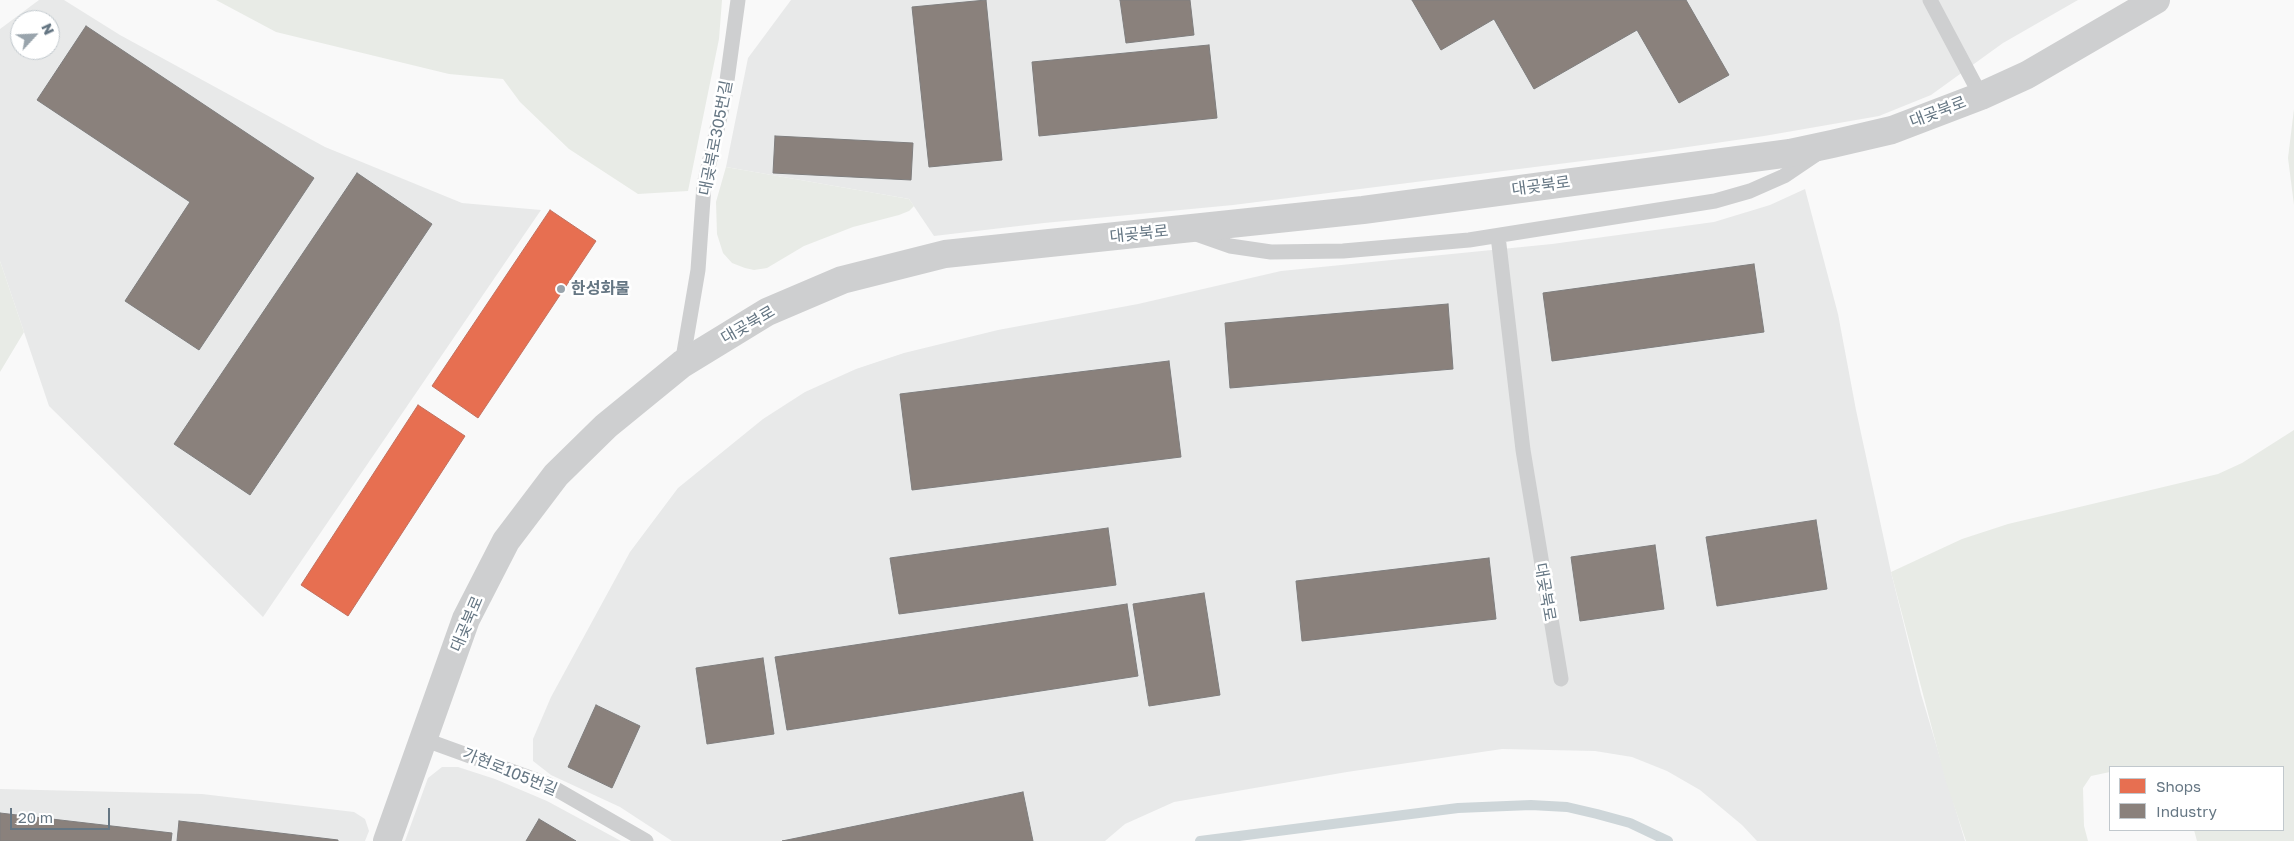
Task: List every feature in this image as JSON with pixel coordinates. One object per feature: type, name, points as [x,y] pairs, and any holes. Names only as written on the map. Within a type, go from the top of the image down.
[{"type":"street","name":"대곶북로","points":[[387,841],[466,619],[506,540],[556,475],[606,426],[682,364],[767,312],[842,280],[945,254],[1363,210],[1790,154],[1892,130],[1981,96],[2027,75],[2156,0]]},
{"type":"lane","name":"대곶북로305번길","points":[[682,364],[698,270],[704,185],[725,95],[738,0]]},
{"type":"lane","points":[[1930,0],[1981,96]]},
{"type":"lane","points":[[1182,229],[1230,246],[1271,252],[1343,250],[1498,236],[1715,201],[1750,191],[1784,176],[1832,144]]},
{"type":"lane","name":"대곶북로","points":[[1498,236],[1523,450],[1539,556],[1561,679]]},
{"type":"lane","name":"가현로105번길","points":[[424,739],[547,784],[646,841]]},
{"type":"shaded area","points":[[39,0],[64,0],[120,35],[325,147],[462,203],[541,210],[263,617],[49,406],[0,261],[0,29],[10,22],[10,60],[60,60],[60,10],[26,10]]},
{"type":"shaded area","points":[[216,0],[722,0],[719,39],[688,191],[638,194],[569,149],[520,102],[503,79],[449,74],[276,32]]},
{"type":"shaded area","points":[[791,0],[2078,0],[2003,43],[1931,95],[1879,116],[1764,136],[1646,153],[1233,205],[1044,223],[934,236],[909,199],[726,167],[748,58]]},
{"type":"shaded area","points":[[2294,109],[2294,205],[2288,158]]},
{"type":"shaded area","points":[[726,167],[909,199],[914,206],[909,211],[899,215],[853,227],[804,246],[767,268],[754,270],[732,263],[723,253],[717,234],[716,202]]},
{"type":"shaded area","points":[[1805,189],[1838,314],[1856,410],[1891,572],[1921,694],[1965,841],[1757,841],[1742,825],[1700,790],[1667,771],[1632,757],[1595,751],[1502,749],[1347,772],[1174,802],[1125,824],[1105,841],[672,841],[620,807],[551,775],[533,761],[533,739],[551,697],[630,552],[678,488],[763,419],[805,392],[856,369],[904,353],[998,330],[1138,304],[1281,271],[1552,244],[1714,222],[1770,205]]},
{"type":"shaded area","points":[[0,261],[24,332],[0,372]]},
{"type":"shaded area","points":[[2294,430],[2294,841],[2197,841],[2194,831],[2284,831],[2284,766],[2109,766],[2109,772],[2091,776],[2083,788],[2084,826],[2088,841],[1966,841],[1946,782],[1891,572],[1962,539],[2008,524],[2218,474],[2242,463]]},
{"type":"shaded area","points":[[442,767],[458,767],[495,779],[547,801],[621,841],[405,841],[428,778]]},
{"type":"shaded area","points":[[0,789],[202,794],[354,812],[365,819],[369,831],[365,841],[0,841]]},
{"type":"building: Shops","points":[[550,210],[596,241],[478,418],[432,386]]},
{"type":"building: Shops","points":[[418,405],[465,436],[348,616],[301,585]]},
{"type":"building: Industry","points":[[986,0],[1002,160],[929,167],[912,7]]},
{"type":"building: Industry","points":[[1120,0],[1190,0],[1194,35],[1126,43]]},
{"type":"building: Industry","points":[[1412,0],[1686,0],[1729,75],[1679,103],[1637,30],[1534,89],[1494,19],[1441,50]]},
{"type":"building: Industry","points":[[86,26],[314,178],[199,350],[125,301],[190,202],[37,100]]},
{"type":"building: Industry","points":[[1209,45],[1217,118],[1039,136],[1032,62]]},
{"type":"building: Industry","points":[[775,136],[913,143],[911,180],[773,173]]},
{"type":"building: Industry","points":[[357,173],[432,224],[250,495],[174,444]]},
{"type":"building: Industry","points":[[1754,264],[1764,332],[1552,361],[1543,293]]},
{"type":"building: Industry","points":[[1448,304],[1453,369],[1230,388],[1225,323]]},
{"type":"building: Industry","points":[[1169,361],[1181,457],[912,490],[900,394]]},
{"type":"building: Industry","points":[[1816,520],[1827,589],[1717,606],[1706,537]]},
{"type":"building: Industry","points":[[1108,528],[1116,585],[899,614],[890,558]]},
{"type":"building: Industry","points":[[1655,545],[1664,609],[1580,621],[1571,557]]},
{"type":"building: Industry","points":[[1489,558],[1496,619],[1302,641],[1296,581]]},
{"type":"building: Industry","points":[[1204,593],[1220,695],[1149,706],[1133,604]]},
{"type":"building: Industry","points":[[1127,604],[1138,676],[787,730],[775,657]]},
{"type":"building: Industry","points":[[763,658],[774,734],[707,744],[696,668]]},
{"type":"building: Industry","points":[[596,705],[640,726],[612,788],[568,767]]},
{"type":"building: Industry","points":[[1023,792],[1033,841],[782,841]]},
{"type":"building: Industry","points":[[0,813],[172,833],[171,841],[0,841]]},
{"type":"building: Industry","points":[[539,819],[576,841],[526,841]]},
{"type":"building: Industry","points":[[179,821],[338,840],[338,841],[177,841]]},
{"type":"waterway","points":[[1200,841],[1458,808],[1531,805],[1567,807],[1597,814],[1630,823],[1668,841]]},
{"type":"place","name":"한성화물","points":[[561,289]]}]
